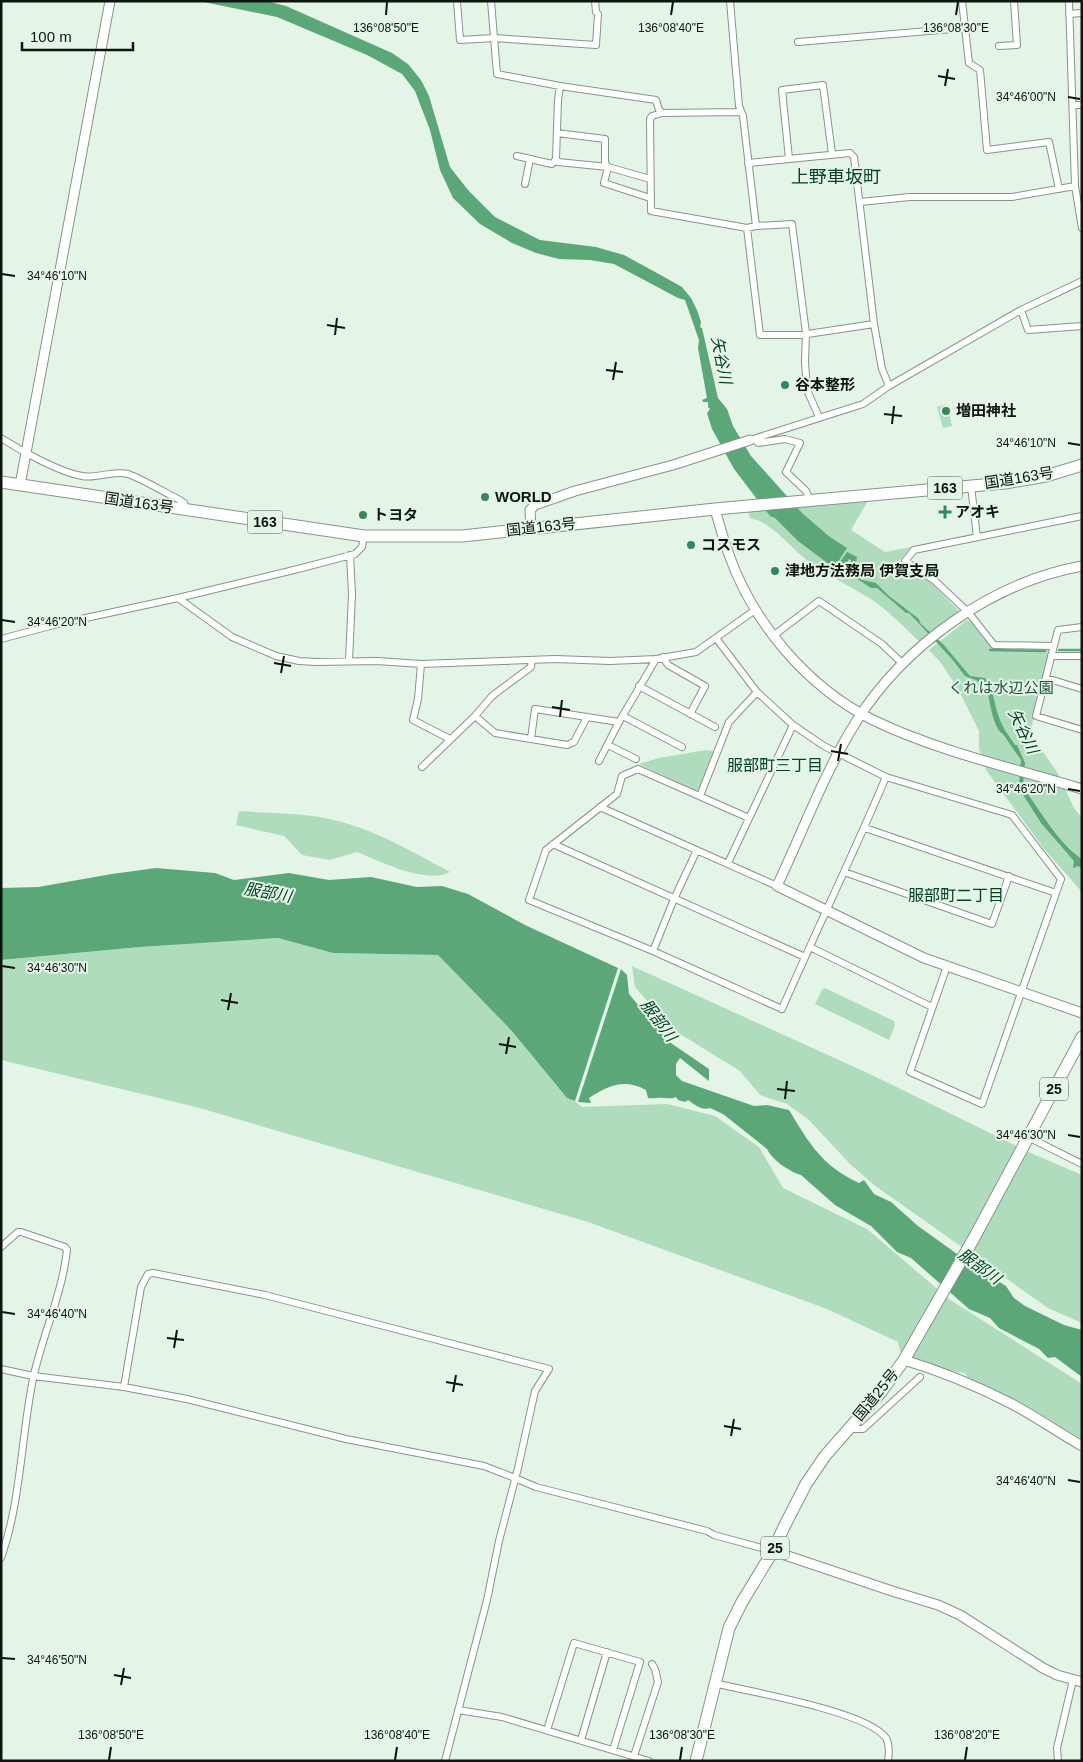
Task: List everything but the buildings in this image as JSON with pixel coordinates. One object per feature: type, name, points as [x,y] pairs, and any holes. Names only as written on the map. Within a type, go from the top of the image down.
[{"type":"highway","name":"国道163号","points":[[1,482],[364,536],[462,536],[531,527],[715,509],[1004,483],[1046,476],[1082,465]]},
{"type":"highway","name":"国道25号","points":[[696,1761],[729,1628],[742,1602],[773,1551],[806,1484],[825,1456],[881,1392],[904,1360],[974,1238],[1082,1037]]},
{"type":"street","points":[[20,485],[110,1]]},
{"type":"street","points":[[457,1],[460,40],[494,38],[596,45],[598,14],[596,12],[596,1]]},
{"type":"street","points":[[491,1],[497,74],[560,86],[656,100],[662,113]]},
{"type":"street","points":[[730,1],[739,106],[756,226]]},
{"type":"street","points":[[962,1],[969,63],[980,70],[987,150],[1049,142],[1059,188]]},
{"type":"street","points":[[999,46],[1017,45],[1014,1]]},
{"type":"street","points":[[1069,1],[1075,186],[1082,228]]},
{"type":"street","points":[[1070,14],[1082,13]]},
{"type":"street","points":[[798,42],[964,28]]},
{"type":"street","points":[[789,158],[782,90],[823,85],[832,154]]},
{"type":"street","points":[[517,156],[552,164],[556,159],[560,86]]},
{"type":"street","points":[[1073,105],[1082,105]]},
{"type":"street","points":[[741,112],[662,113],[652,116],[650,119],[651,211],[747,228],[792,224],[806,333],[805,362],[807,390],[819,417]]},
{"type":"street","points":[[557,133],[605,139],[605,163],[608,167],[604,183],[650,198]]},
{"type":"street","points":[[748,162],[850,153],[854,157],[874,324],[882,369],[889,386]]},
{"type":"street","points":[[556,159],[558,162],[608,167],[650,179]]},
{"type":"street","points":[[526,184],[530,160]]},
{"type":"street","points":[[860,202],[910,197],[1012,197],[1075,186]]},
{"type":"street","points":[[747,228],[760,335],[801,335],[874,324]]},
{"type":"street","points":[[531,527],[530,510],[535,505],[575,491],[673,465],[863,404],[889,386],[1021,310],[1082,281]]},
{"type":"street","points":[[1021,310],[1028,330],[1082,326]]},
{"type":"street","points":[[1,438],[25,452],[68,472],[84,477],[111,473],[128,474],[180,500],[184,503],[186,510]]},
{"type":"street","points":[[752,439],[758,443],[785,439],[800,443],[786,472],[806,491],[809,500]]},
{"type":"street","points":[[971,486],[977,537]]},
{"type":"street","points":[[715,509],[728,553],[755,610],[787,652],[815,680],[834,695],[862,714],[916,738],[1082,789]]},
{"type":"street","points":[[1054,646],[994,645],[935,581],[905,561],[914,550],[1082,516]]},
{"type":"street","points":[[1,639],[58,624],[298,570],[359,551],[362,547],[364,536]]},
{"type":"street","points":[[349,661],[352,594],[350,555]]},
{"type":"street","points":[[778,886],[838,754],[862,714],[878,692],[903,664],[928,641],[965,614],[1013,588],[1082,566]]},
{"type":"street","points":[[178,598],[232,637],[276,656],[299,661],[316,662],[349,661],[421,664],[532,660],[656,659],[696,652],[755,610]]},
{"type":"street","points":[[773,636],[820,601],[882,644],[903,664]]},
{"type":"street","points":[[1082,627],[1058,630],[1036,716],[1082,730]]},
{"type":"street","points":[[716,638],[757,692],[793,725],[838,754],[886,777],[1012,815],[1062,879],[982,1104],[910,1072],[947,966]]},
{"type":"street","points":[[1052,656],[1082,656]]},
{"type":"street","points":[[663,657],[668,665],[705,686],[690,714]]},
{"type":"street","points":[[599,761],[639,686],[656,659]]},
{"type":"street","points":[[422,766],[475,716],[492,696],[531,667],[532,660]]},
{"type":"street","points":[[421,664],[418,699],[413,720],[450,739]]},
{"type":"street","points":[[1046,678],[1082,689]]},
{"type":"street","points":[[639,686],[715,728]]},
{"type":"street","points":[[700,796],[723,732],[729,722],[757,692]]},
{"type":"street","points":[[531,739],[535,709],[587,717],[621,719],[682,747]]},
{"type":"street","points":[[475,716],[494,733],[567,745],[574,742],[587,717]]},
{"type":"street","points":[[728,863],[793,725]]},
{"type":"street","points":[[608,745],[636,759]]},
{"type":"street","points":[[749,818],[638,769],[622,776],[617,794],[546,850],[529,900],[653,951],[782,1009],[826,909],[865,828],[886,777]]},
{"type":"street","points":[[600,807],[778,886],[924,958],[1082,1013]]},
{"type":"street","points":[[865,828],[1056,893]]},
{"type":"street","points":[[553,844],[805,957]]},
{"type":"street","points":[[653,951],[674,899],[697,850]]},
{"type":"street","points":[[844,872],[992,924],[1009,876]]},
{"type":"street","points":[[810,947],[932,1007]]},
{"type":"street","points":[[1027,1139],[1082,1164]]},
{"type":"street","points":[[1,1247],[18,1232],[21,1232],[67,1248],[60,1287],[33,1376],[26,1412],[12,1525],[1,1558]]},
{"type":"street","points":[[124,1386],[141,1287],[148,1274],[153,1273],[265,1295],[548,1369],[535,1391],[446,1761]]},
{"type":"street","points":[[904,1360],[962,1381],[1010,1403],[1082,1446]]},
{"type":"street","points":[[1,1369],[33,1376],[124,1386],[188,1399],[346,1439],[484,1466],[536,1488],[707,1531],[714,1535],[773,1551],[884,1589],[938,1605],[972,1622],[1043,1668],[1077,1681],[1057,1748],[1058,1761]]},
{"type":"street","points":[[850,1426],[855,1429],[863,1429],[920,1377]]},
{"type":"street","points":[[547,1730],[574,1642],[640,1662],[613,1750]]},
{"type":"street","points":[[581,1740],[607,1652]]},
{"type":"street","points":[[634,1756],[658,1682],[652,1664]]},
{"type":"street","points":[[714,1683],[836,1711],[875,1728],[888,1741],[888,1761]]},
{"type":"street","points":[[458,1710],[502,1717],[649,1761]]},
{"type":"green space","points":[[947,404],[952,426],[943,428],[937,407]]},
{"type":"green space","points":[[868,501],[851,530],[885,552],[911,547],[899,561],[931,583],[961,613],[922,644],[876,603],[811,563],[771,528],[757,520],[751,519],[747,511]]},
{"type":"green space","name":"くれは水辺公園","points":[[967,620],[970,621],[992,648],[1047,649],[1049,652],[1030,733],[1057,772],[1074,808],[1082,818],[1082,892],[1045,850],[986,770],[979,748],[979,731],[957,687],[941,663],[929,650]]},
{"type":"green space","points":[[706,750],[714,751],[699,789],[695,791],[639,764],[659,758]]},
{"type":"green space","points":[[239,811],[320,817],[337,821],[387,839],[450,872],[429,876],[417,874],[390,866],[357,852],[330,860],[302,855],[284,836],[236,825]]},
{"type":"green space","points":[[278,938],[333,953],[438,955],[511,1030],[567,1098],[575,1101],[582,1107],[667,1104],[715,1116],[759,1147],[783,1188],[867,1229],[949,1299],[1082,1384],[1082,1439],[990,1388],[969,1380],[965,1373],[940,1368],[916,1359],[900,1351],[898,1342],[827,1309],[588,1222],[196,1107],[1,1060],[1,960],[140,947]]},
{"type":"green space","points":[[632,966],[872,1075],[1033,1154],[1082,1175],[1082,1323],[1048,1308],[874,1185],[849,1163],[809,1120],[787,1104],[760,1095],[740,1071],[672,1029],[635,987]]},
{"type":"green space","points":[[825,988],[894,1021],[895,1025],[889,1040],[815,1004]]},
{"type":"water","points":[[199,1],[266,1],[286,6],[392,53],[408,64],[421,80],[429,96],[450,167],[468,190],[495,217],[540,240],[596,247],[624,255],[682,287],[691,298],[697,310],[718,398],[727,409],[733,426],[751,456],[803,514],[830,537],[847,548],[834,568],[798,541],[775,518],[770,516],[734,469],[712,429],[707,413],[710,409],[708,402],[703,402],[702,400],[707,398],[698,348],[699,340],[685,300],[614,264],[590,260],[559,259],[536,253],[512,243],[480,224],[453,198],[440,170],[430,130],[415,91],[402,74],[367,55],[277,17]]},
{"type":"water","points":[[847,552],[857,557],[854,575],[862,580],[876,583],[889,596],[919,619],[920,623],[943,644],[970,676],[985,678],[1002,724],[1015,745],[1017,745],[1025,763],[1023,785],[1025,790],[1058,836],[1082,859],[1082,868],[1078,866],[1073,868],[1074,861],[1041,823],[1020,790],[1021,760],[996,725],[986,686],[965,676],[952,659],[909,613],[906,613],[877,588],[871,588],[850,574],[851,560],[849,559],[845,566],[846,572],[837,566]]},
{"type":"water","name":"服部川","points":[[156,868],[215,873],[234,880],[289,873],[329,880],[371,877],[417,887],[442,886],[468,894],[525,925],[618,968],[575,1101],[567,1098],[511,1030],[438,955],[333,953],[278,938],[140,947],[1,960],[1,888],[38,887]]},
{"type":"water","points":[[621,969],[627,975],[629,994],[668,1041],[709,1069],[709,1081],[680,1058],[676,1064],[676,1075],[682,1081],[754,1106],[767,1105],[789,1110],[810,1143],[835,1169],[859,1183],[864,1180],[874,1194],[891,1202],[918,1226],[978,1269],[1006,1286],[1014,1298],[1025,1306],[1064,1325],[1082,1330],[1082,1377],[1055,1357],[1048,1358],[1039,1349],[999,1328],[990,1318],[969,1309],[911,1258],[897,1252],[871,1226],[835,1205],[801,1175],[782,1165],[767,1149],[723,1114],[710,1108],[696,1106],[688,1100],[685,1102],[678,1100],[676,1097],[648,1098],[646,1090],[630,1084],[616,1085],[603,1090],[589,1098],[591,1103],[578,1102]]},
{"type":"waterway","points":[[990,650],[1045,651]]},
{"type":"waterway","points":[[1059,650],[1082,650]]},
{"type":"place","name":"谷本整形","points":[[785,385]]},
{"type":"place","name":"増田神社","points":[[946,411]]},
{"type":"place","name":"WORLD","points":[[485,497]]},
{"type":"place","name":"アオキ","points":[[945,512]]},
{"type":"place","name":"トヨタ","points":[[363,515]]},
{"type":"place","name":"コスモス","points":[[691,545]]},
{"type":"place","name":"津地方法務局 伊賀支局","points":[[775,571]]},
{"type":"district","name":"上野車坂町","points":[[836,177]]},
{"type":"district","name":"服部町三丁目","points":[[775,765]]},
{"type":"district","name":"服部町二丁目","points":[[956,895]]},
{"type":"water label","name":"矢谷川","points":[[722,360]]},
{"type":"water label","name":"矢谷川","points":[[1024,731]]}]
